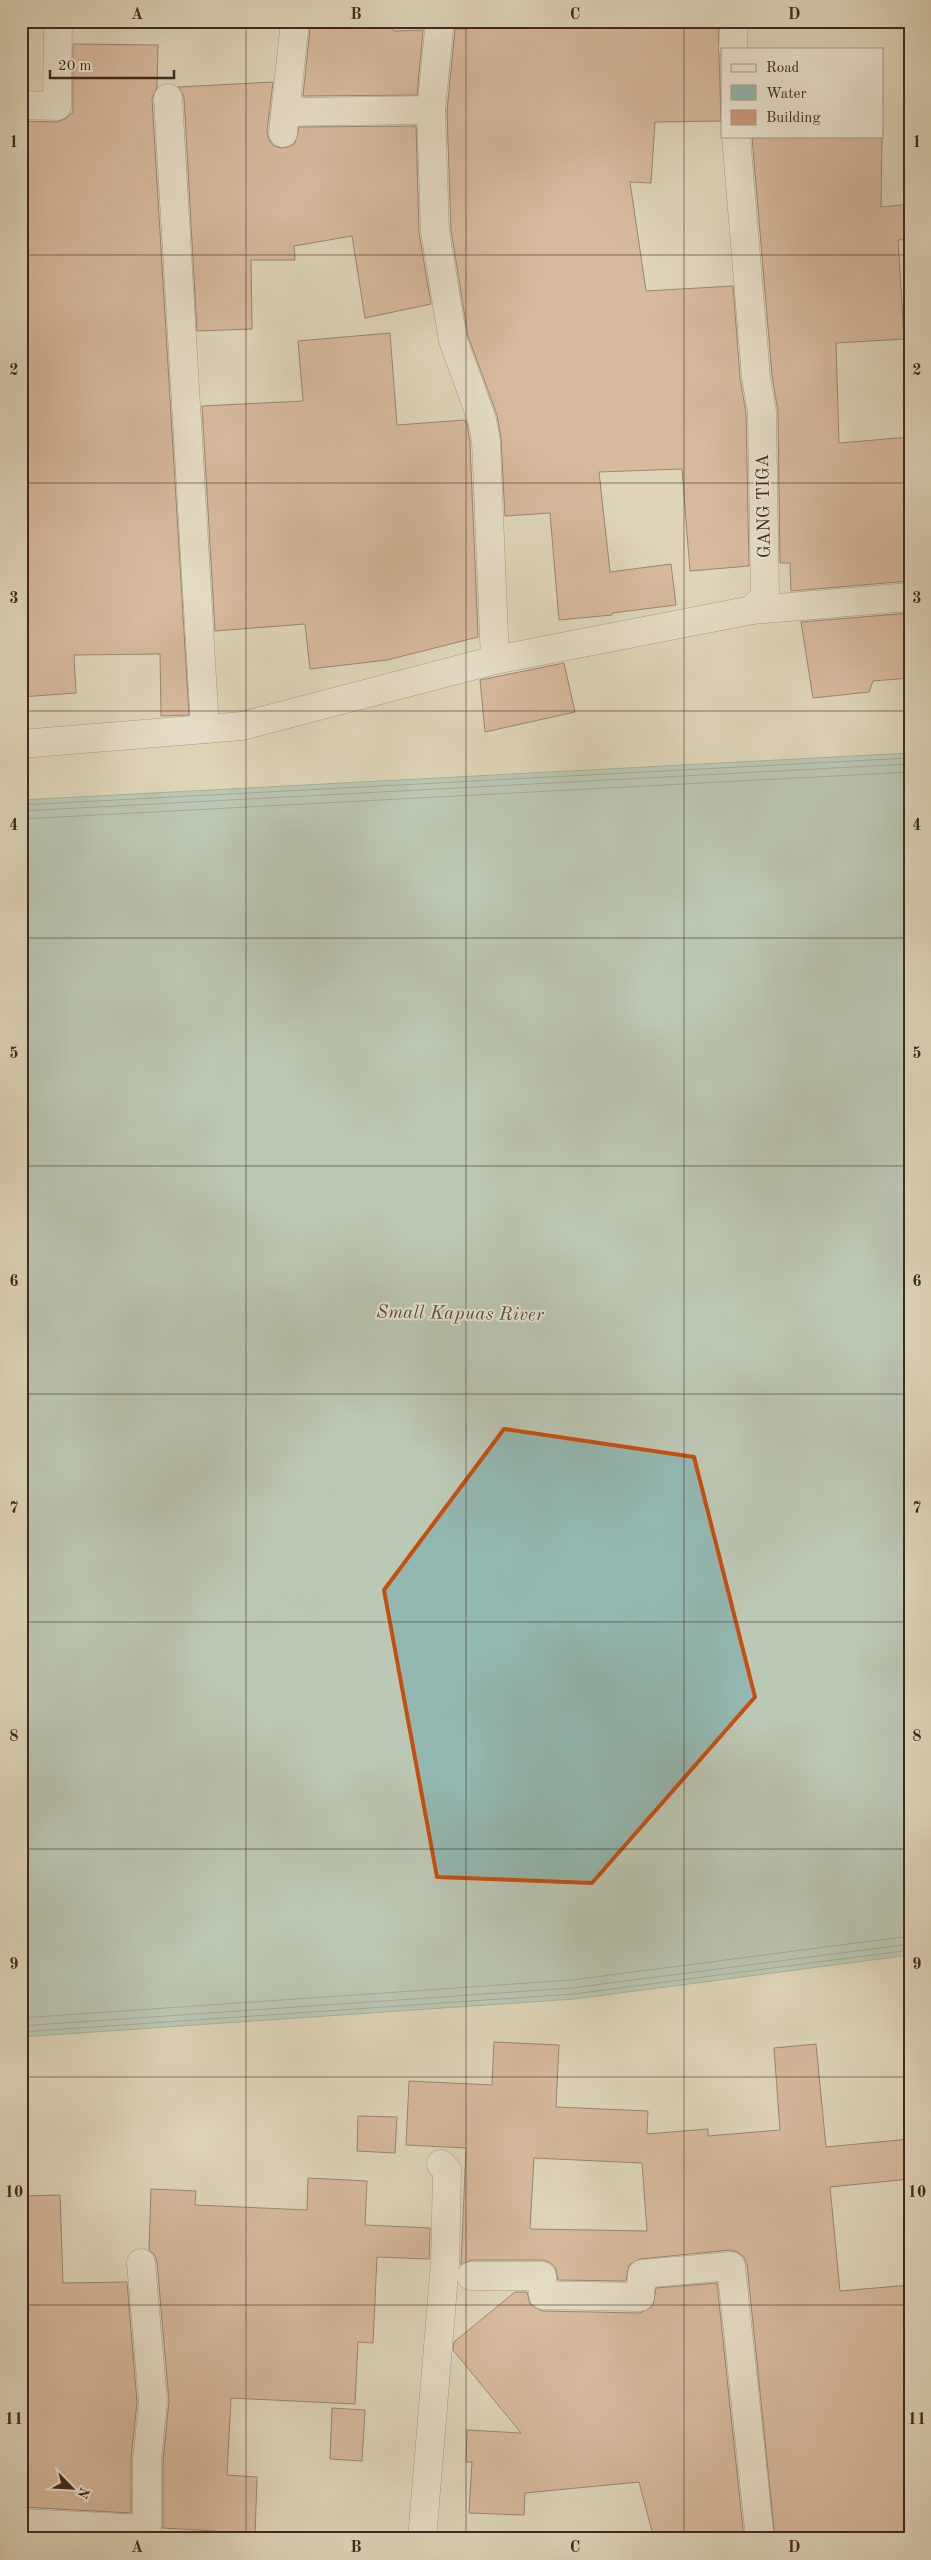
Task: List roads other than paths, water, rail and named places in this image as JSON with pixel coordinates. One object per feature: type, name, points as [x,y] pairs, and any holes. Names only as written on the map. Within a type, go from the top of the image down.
[{"type":"street","points":[[21,104],[57,106],[58,21]]},
{"type":"street","points":[[295,21],[284,123],[431,110]]},
{"type":"street","points":[[440,21],[431,110],[435,232],[453,340],[482,420],[486,441],[495,660]]},
{"type":"street","points":[[733,48],[734,21]]},
{"type":"street","points":[[168,98],[205,730]]},
{"type":"street","name":"GANG TIGA","points":[[736,138],[754,357],[762,412],[765,596],[761,604],[752,610]]},
{"type":"street","points":[[21,744],[242,726],[495,660],[752,610],[910,598]]},
{"type":"street","points":[[422,2539],[444,2263],[447,2170],[441,2164]]},
{"type":"street","points":[[21,2523],[147,2534],[147,2460],[153,2402],[141,2263]]},
{"type":"street","points":[[471,2276],[542,2276],[543,2295],[640,2297],[642,2274],[730,2266],[760,2539]]},
{"type":"water","name":"Small Kapuas River","points":[[910,753],[910,1955],[574,1999],[21,2037],[21,800]]}]
